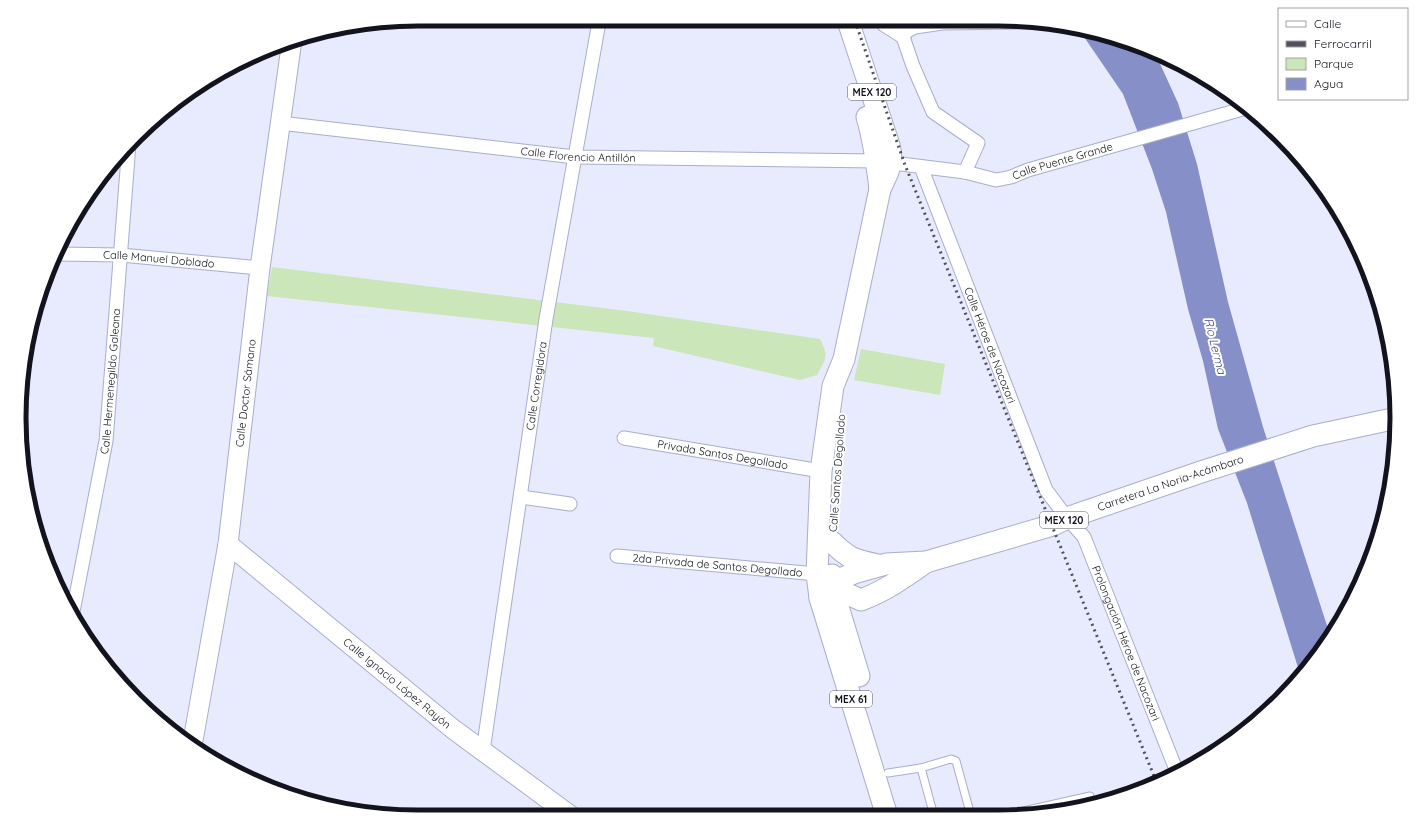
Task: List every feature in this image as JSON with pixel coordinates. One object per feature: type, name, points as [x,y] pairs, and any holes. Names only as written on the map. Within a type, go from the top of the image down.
[{"type":"main road","name":"MEX 120","points":[[838,26],[871,129],[884,163],[892,154],[850,26]]},
{"type":"main road","name":"Calle Santos Degollado","points":[[822,585],[821,471],[834,386],[844,359],[880,189],[884,163]]},
{"type":"main road","name":"Calle Santos Degollado","points":[[822,585],[832,542],[833,501],[844,387],[844,359]]},
{"type":"main road","name":"Carretera La Noria-Acámbaro","points":[[822,585],[878,565],[926,562],[1053,525],[1067,518],[1201,472],[1313,436],[1390,420]]},
{"type":"main road","name":"MEX 120","points":[[832,542],[853,559],[878,565]]},
{"type":"main road","name":"MEX 120","points":[[861,600],[888,588],[926,562]]},
{"type":"main road","points":[[822,585],[861,600],[848,613],[844,625]]},
{"type":"main road","name":"MEX 61","points":[[822,585],[844,625],[899,810]]},
{"type":"main road","name":"MEX 61","points":[[822,585],[885,810]]},
{"type":"street","name":"Calle Corregidora","points":[[483,751],[546,319],[598,26]]},
{"type":"street","points":[[886,26],[903,37],[913,66],[933,112],[978,143],[964,172]]},
{"type":"street","points":[[903,37],[907,31],[915,27],[922,26]]},
{"type":"street","name":"Calle Doctor Sámano","points":[[193,739],[228,544],[260,268],[291,47]]},
{"type":"street","name":"Calle Puente Grande","points":[[884,163],[964,172],[996,180],[1011,177],[1028,170],[1240,110]]},
{"type":"street","name":"Calle Florencio Antillón","points":[[280,123],[575,157],[884,163]]},
{"type":"street","name":"Calle Hermenegildo Galeana","points":[[74,606],[106,440],[128,154]]},
{"type":"street","name":"Calle Héroe de Nacozari","points":[[921,167],[1046,490],[1067,518]]},
{"type":"street","name":"Calle Manuel Doblado","points":[[62,254],[121,255],[260,268]]},
{"type":"street","name":"Privada Santos Degollado","points":[[624,438],[821,471]]},
{"type":"street","points":[[521,497],[570,504]]},
{"type":"street","name":"Prolongación Héroe de Nacozari","points":[[1067,518],[1084,537],[1175,768]]},
{"type":"street","name":"Calle Ignacio López Rayón","points":[[228,544],[453,728],[562,810]]},
{"type":"street","name":"2da Privada de Santos Degollado","points":[[617,556],[822,585]]},
{"type":"lane","points":[[888,773],[921,768],[951,759],[956,760],[969,810]]},
{"type":"lane","points":[[921,768],[932,810]]},
{"type":"lane","points":[[1037,808],[1090,796]]},
{"type":"green space","points":[[272,267],[627,311],[820,339],[825,350],[825,357],[823,365],[817,375],[800,380],[653,346],[654,338],[267,296]]},
{"type":"green space","points":[[861,349],[945,364],[940,395],[854,380]]},
{"type":"water","name":"Río Lerma","points":[[1083,36],[1124,47],[1159,61],[1178,103],[1197,164],[1228,302],[1263,427],[1328,629],[1299,669],[1247,503],[1218,429],[1203,361],[1188,309],[1166,212],[1152,169],[1123,94]]},
{"type":"railway","points":[[857,26],[905,165],[1154,777]]}]
